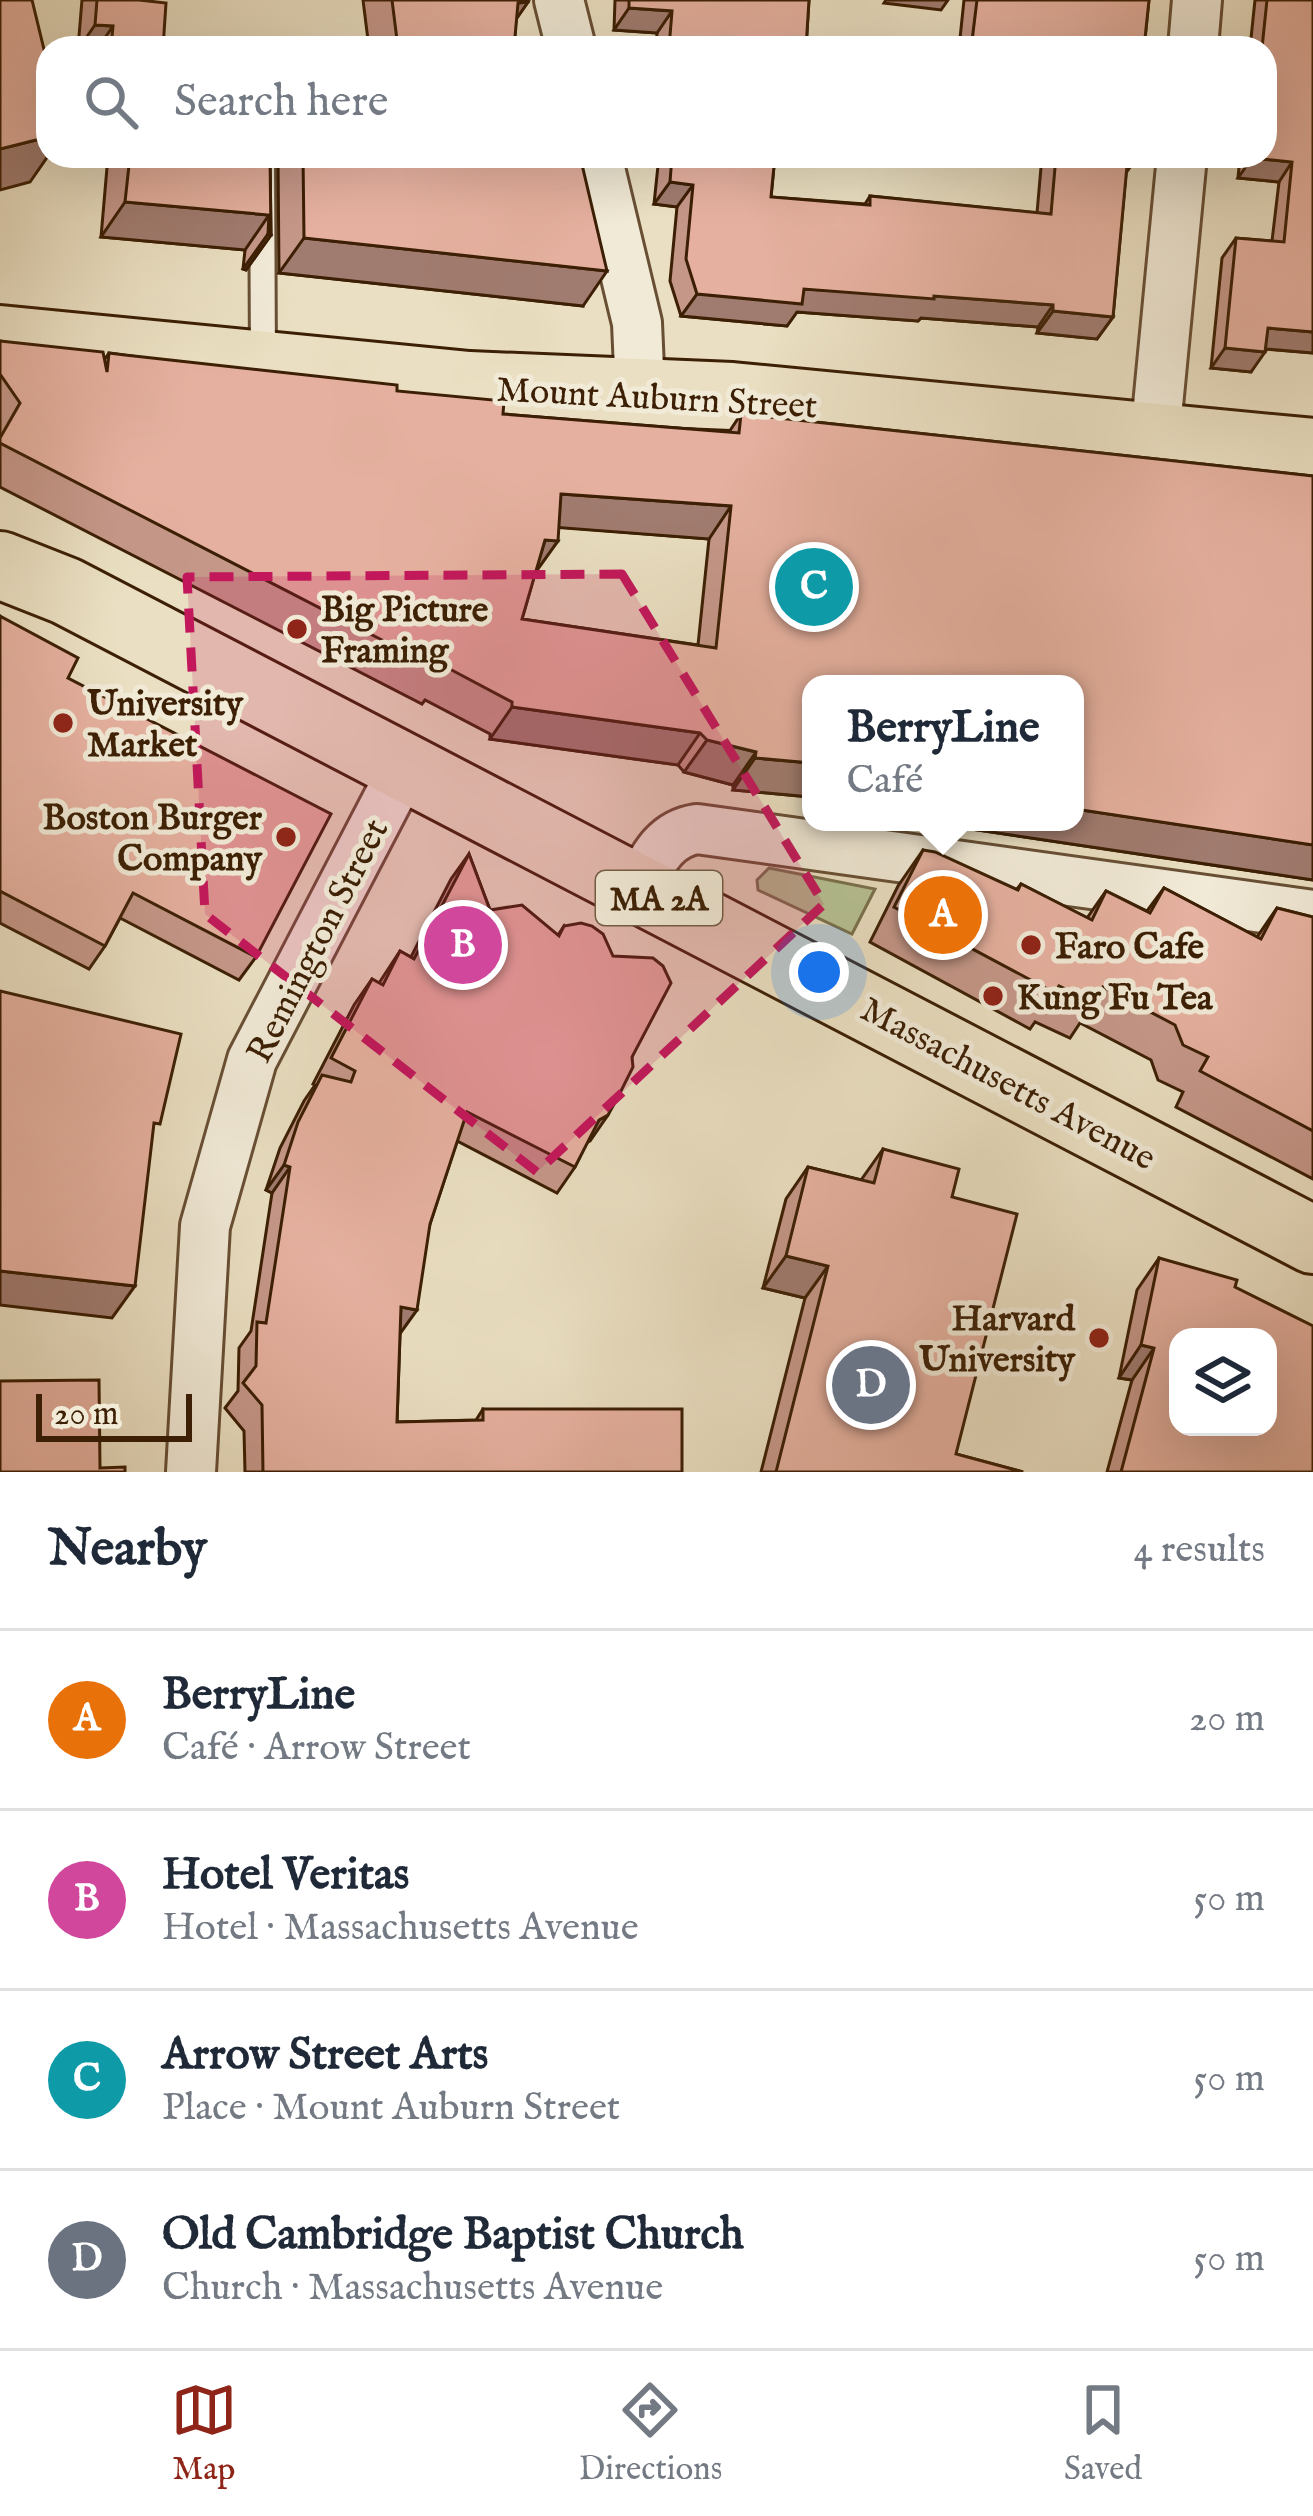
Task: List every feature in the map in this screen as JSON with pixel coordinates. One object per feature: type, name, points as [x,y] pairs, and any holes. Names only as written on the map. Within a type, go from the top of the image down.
[{"type":"main road","name":"Mount Auburn Street","points":[[0,339],[469,385],[732,396],[1313,452]]},
{"type":"main road","name":"Massachusetts Avenue","points":[[0,565],[66,591],[1313,1240]]},
{"type":"street","points":[[559,0],[568,36]]},
{"type":"street","points":[[1193,36],[1197,0]]},
{"type":"street","points":[[600,168],[637,323],[640,392]]},
{"type":"street","points":[[1155,437],[1181,168]]},
{"type":"street","name":"Remington Street","points":[[191,1472],[205,1226],[252,1060],[405,766]]},
{"type":"street","points":[[638,887],[668,841],[698,829],[1313,915]]},
{"type":"lane","points":[[262,168],[263,366]]},
{"type":"highlighted area","points":[[622,574],[824,904],[537,1172],[205,914],[187,577]]},
{"type":"green space","points":[[769,868],[875,889],[852,934],[758,890],[757,880]]},
{"type":"building","points":[[0,0],[32,0],[41,36],[36,36],[36,140],[0,149]]},
{"type":"building","points":[[97,0],[166,3],[164,36],[112,36],[113,26],[95,25]]},
{"type":"building","points":[[392,0],[528,0],[518,3],[515,36],[396,36]]},
{"type":"building","points":[[629,0],[809,0],[807,36],[670,36],[672,11],[629,8]]},
{"type":"building","points":[[977,0],[1149,0],[1145,36],[973,36]]},
{"type":"building","points":[[1267,0],[1313,0],[1313,332],[1268,328],[1265,352],[1225,348],[1236,238],[1284,242],[1292,162],[1277,160],[1277,36],[1263,36]]},
{"type":"building","points":[[129,168],[270,168],[271,235],[269,215],[125,202]]},
{"type":"building","points":[[303,168],[583,168],[607,271],[304,238]]},
{"type":"building","points":[[671,168],[774,168],[771,197],[870,205],[870,196],[1051,214],[1055,168],[1127,168],[1113,317],[1053,311],[1053,305],[934,296],[804,289],[802,304],[697,294],[686,259],[693,185],[670,182]]},
{"type":"building","points":[[0,341],[103,352],[107,372],[109,353],[504,401],[503,414],[739,433],[741,414],[1313,476],[1313,845],[1084,810],[1084,675],[802,675],[802,762],[755,758],[756,752],[707,740],[700,733],[512,707],[512,702],[446,667],[444,672],[0,443],[20,403],[0,374]],"holes":[[[561,494],[731,506],[716,648],[522,619],[545,540],[558,541]]]},
{"type":"building","points":[[0,616],[78,658],[68,678],[331,814],[256,957],[133,893],[105,946],[0,891]]},
{"type":"building","points":[[923,850],[1018,890],[1021,884],[1092,920],[1106,891],[1150,913],[1164,888],[1261,939],[1277,908],[1313,917],[1313,1131],[1200,1071],[1208,1057],[1183,1045],[1175,1025],[1103,987],[1095,1003],[1059,986],[1055,993],[894,907]]},
{"type":"building","points":[[469,854],[490,910],[522,905],[559,936],[564,926],[592,926],[603,934],[613,956],[653,958],[671,983],[632,1057],[633,1067],[617,1099],[599,1120],[575,1167],[467,1112],[430,1224],[417,1310],[401,1307],[397,1422],[483,1420],[483,1409],[682,1409],[682,1472],[263,1472],[262,1405],[243,1383],[256,1366],[257,1322],[266,1323],[290,1167],[284,1165],[298,1122],[322,1075],[351,1082],[355,1071],[331,1058],[372,979],[383,985],[400,951],[414,959]]},
{"type":"building","points":[[0,991],[181,1034],[160,1124],[154,1123],[135,1286],[0,1271]]},
{"type":"building","points":[[883,1149],[959,1169],[952,1197],[1017,1214],[956,1454],[1023,1472],[776,1472],[828,1266],[786,1256],[808,1167],[874,1183]]},
{"type":"building","points":[[1159,1258],[1237,1280],[1235,1287],[1313,1326],[1313,1472],[1121,1472],[1154,1348],[1141,1345]]},
{"type":"building","points":[[99,1380],[100,1468],[125,1467],[125,1472],[0,1472],[0,1381]]},
{"type":"place","name":"Arrow Street Arts","points":[[814,587]]},
{"type":"place","name":"Big Picture Framing","points":[[297,629]]},
{"type":"place","name":"University Market","points":[[63,723]]},
{"type":"place","name":"Boston Burger Company","points":[[286,837]]},
{"type":"place","name":"BerryLine","points":[[943,915]]},
{"type":"place","name":"Hotel Veritas","points":[[463,945]]},
{"type":"place","name":"Faro Cafe","points":[[1031,945]]},
{"type":"place","name":"Kung Fu Tea","points":[[993,996]]},
{"type":"place","name":"Harvard University","points":[[1099,1338]]},
{"type":"place","name":"Old Cambridge Baptist Church","points":[[871,1385]]}]
